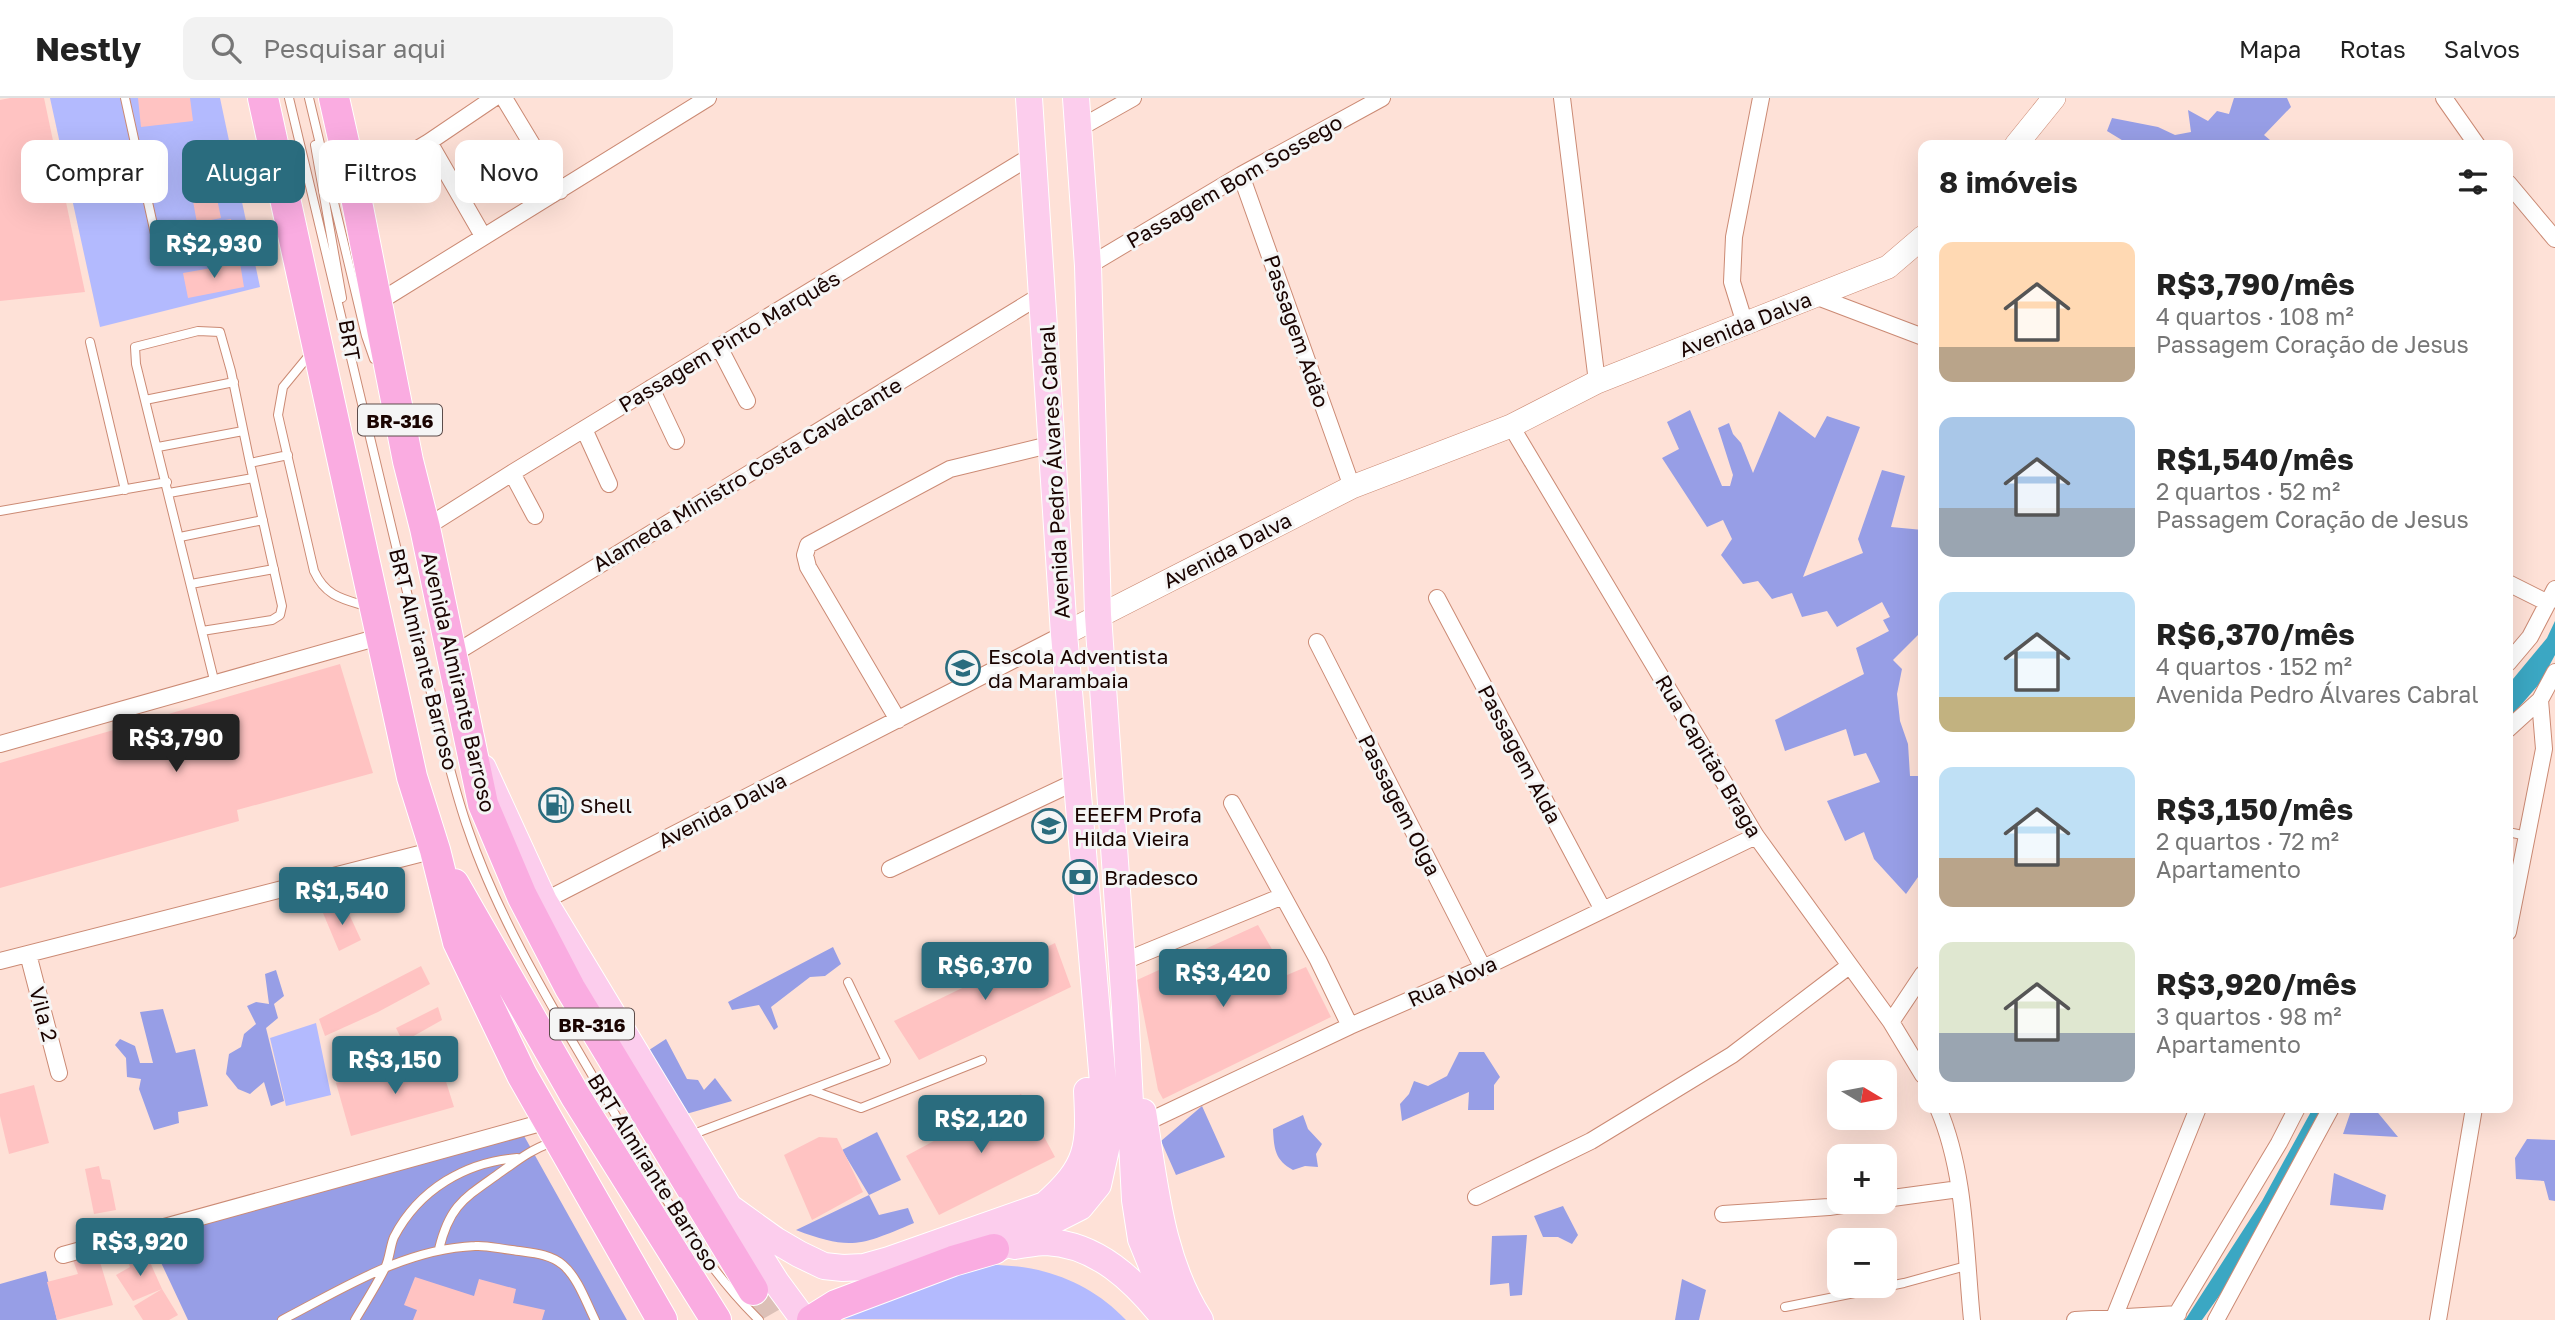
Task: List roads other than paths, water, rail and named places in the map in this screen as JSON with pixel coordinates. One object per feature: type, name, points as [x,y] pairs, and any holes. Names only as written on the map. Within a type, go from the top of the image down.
[{"type":"highway","name":"BR-316","points":[[262,98],[376,623],[412,777],[435,850],[458,942],[522,1075],[662,1320]]},
{"type":"highway","name":"Avenida Almirante Barroso","points":[[334,98],[343,140]]},
{"type":"highway","name":"Avenida Almirante Barroso","points":[[357,203],[408,461],[425,528],[483,804],[522,896],[570,988],[677,1142],[753,1290]]},
{"type":"highway","name":"BR-316","points":[[435,850],[576,1097],[716,1320]]},
{"type":"highway","points":[[812,1320],[836,1305],[953,1261],[996,1248]]},
{"type":"main road","name":"Avenida Pedro Álvares Cabral","points":[[996,1248],[1080,1207],[1098,1185],[1108,1140],[1064,634],[1030,98]]},
{"type":"main road","name":"Avenida Pedro Álvares Cabral","points":[[1076,98],[1088,266],[1098,615],[1125,1007]]},
{"type":"main road","points":[[470,741],[544,901],[677,1142],[729,1207],[776,1282],[804,1320]]},
{"type":"main road","points":[[729,1207],[799,1254],[824,1266],[843,1268],[864,1267],[889,1260],[1045,1205],[1067,1185],[1087,1151],[1090,1132],[1079,942],[1086,901]]},
{"type":"main road","points":[[1125,1007],[1159,1213],[1169,1252],[1200,1320]]},
{"type":"main road","points":[[1125,1007],[1135,1200],[1142,1239],[1174,1320]]},
{"type":"main road","points":[[996,1248],[1046,1242],[1098,1256],[1147,1296],[1166,1320]]},
{"type":"main road","points":[[996,1248],[1077,1261],[1098,1271],[1122,1290],[1142,1320]]},
{"type":"street","points":[[432,140],[494,98]]},
{"type":"street","points":[[504,98],[529,140]]},
{"type":"street","points":[[563,189],[708,98]]},
{"type":"street","points":[[1078,129],[1133,98]]},
{"type":"street","name":"Passagem Bom Sossego","points":[[1088,266],[1241,175],[1382,98]]},
{"type":"street","points":[[1562,98],[1597,382]]},
{"type":"street","points":[[1745,324],[1732,282],[1734,237],[1761,98]]},
{"type":"street","points":[[2020,140],[2054,98]]},
{"type":"street","points":[[2444,98],[2473,140]]},
{"type":"street","name":"Passagem Pinto Marquês","points":[[425,528],[1034,155]]},
{"type":"street","points":[[441,163],[482,236]]},
{"type":"street","name":"Passagem Adão","points":[[1241,175],[1352,487]]},
{"type":"street","points":[[2513,189],[2555,239]]},
{"type":"street","points":[[377,303],[539,203]]},
{"type":"street","name":"Avenida Dalva","points":[[544,901],[1352,487],[1511,426],[1597,382],[1888,267],[1918,241]]},
{"type":"street","name":"Alameda Ministro Costa Cavalcante","points":[[452,655],[1043,294]]},
{"type":"street","points":[[1815,296],[1918,335]]},
{"type":"street","points":[[719,347],[747,401]]},
{"type":"street","points":[[651,388],[676,442]]},
{"type":"street","name":"Rua Capitão Braga","points":[[1511,426],[1756,836],[1891,1022],[1918,1067]]},
{"type":"street","points":[[584,429],[609,484]]},
{"type":"street","points":[[898,720],[808,566],[805,555],[808,545],[950,469],[1053,444]]},
{"type":"street","points":[[512,473],[535,516]]},
{"type":"street","points":[[2513,585],[2551,596],[2530,637],[2513,657]]},
{"type":"street","name":"Passagem Alda","points":[[1437,597],[1603,910]]},
{"type":"street","points":[[0,744],[215,684],[376,623]]},
{"type":"street","name":"Passagem Olga","points":[[1317,642],[1483,968]]},
{"type":"street","points":[[2513,724],[2540,700],[2555,673]]},
{"type":"street","points":[[2513,907],[2544,749],[2540,700]]},
{"type":"street","points":[[890,869],[1077,780]]},
{"type":"street","points":[[1232,803],[1350,1026]]},
{"type":"street","name":"Rua Nova","points":[[1145,1123],[1350,1026],[1483,968],[1756,836]]},
{"type":"street","points":[[0,961],[435,850]]},
{"type":"street","points":[[1122,962],[1283,896]]},
{"type":"street","name":"Vila 2","points":[[28,954],[60,1073]]},
{"type":"street","points":[[1476,1197],[1591,1141],[1732,1055],[1849,966]]},
{"type":"street","points":[[1891,1022],[1918,982]]},
{"type":"street","points":[[1940,1113],[1948,1131],[1959,1189],[1972,1320]]},
{"type":"street","points":[[2113,1318],[2196,1113]]},
{"type":"street","points":[[2075,1320],[2175,1317],[2294,1113]]},
{"type":"street","points":[[2217,1320],[2328,1113]]},
{"type":"street","points":[[2438,1320],[2473,1113]]},
{"type":"street","points":[[63,1255],[553,1130]]},
{"type":"street","points":[[1897,1197],[1959,1189]]},
{"type":"street","points":[[1723,1214],[1827,1207]]},
{"type":"lane","points":[[125,98],[161,261]]},
{"type":"lane","name":"BRT","points":[[289,98],[357,380]]},
{"type":"lane","name":"BRT","points":[[308,98],[357,380]]},
{"type":"lane","name":"BRT","points":[[308,98],[366,336],[379,373]]},
{"type":"lane","points":[[202,631],[272,620],[280,615],[282,606],[234,382],[220,332],[198,331],[135,347],[136,364],[215,684]]},
{"type":"lane","points":[[90,342],[125,489]]},
{"type":"lane","points":[[318,346],[283,387],[278,415],[314,571],[320,583],[332,595],[376,623]]},
{"type":"lane","name":"BRT Almirante Barroso","points":[[357,380],[443,743],[468,830],[491,887],[527,960],[654,1179],[712,1268],[759,1320]]},
{"type":"lane","points":[[145,400],[234,382]]},
{"type":"lane","points":[[383,386],[408,461]]},
{"type":"lane","points":[[158,447],[243,430]]},
{"type":"lane","points":[[250,463],[288,455]]},
{"type":"lane","points":[[169,494],[253,478]]},
{"type":"lane","points":[[0,511],[167,482]]},
{"type":"lane","points":[[180,537],[262,520]]},
{"type":"lane","points":[[191,584],[274,569]]},
{"type":"lane","points":[[2513,833],[2527,836]]},
{"type":"lane","points":[[677,1142],[886,1062],[848,982]]},
{"type":"lane","points":[[810,1090],[861,1108],[982,1060]]},
{"type":"lane","points":[[439,1249],[443,1233],[457,1205],[553,1130]]},
{"type":"lane","points":[[355,1320],[387,1265],[393,1238],[410,1213],[432,1189],[467,1169],[493,1160],[517,1158]]},
{"type":"lane","points":[[282,1320],[387,1265],[439,1249],[478,1245],[541,1254],[555,1259],[573,1277],[595,1320]]},
{"type":"lane","points":[[1785,1307],[1904,1283],[1966,1266]]},
{"type":"tunnel","points":[[753,1290],[770,1320]]},
{"type":"place","name":"Escola Adventista da Marambaia","points":[[963,668]]},
{"type":"place","name":"Shell","points":[[556,805]]},
{"type":"place","name":"EEEFM Profª Hilda Vieira","points":[[1049,826]]},
{"type":"place","name":"Bradesco","points":[[1080,877]]}]
